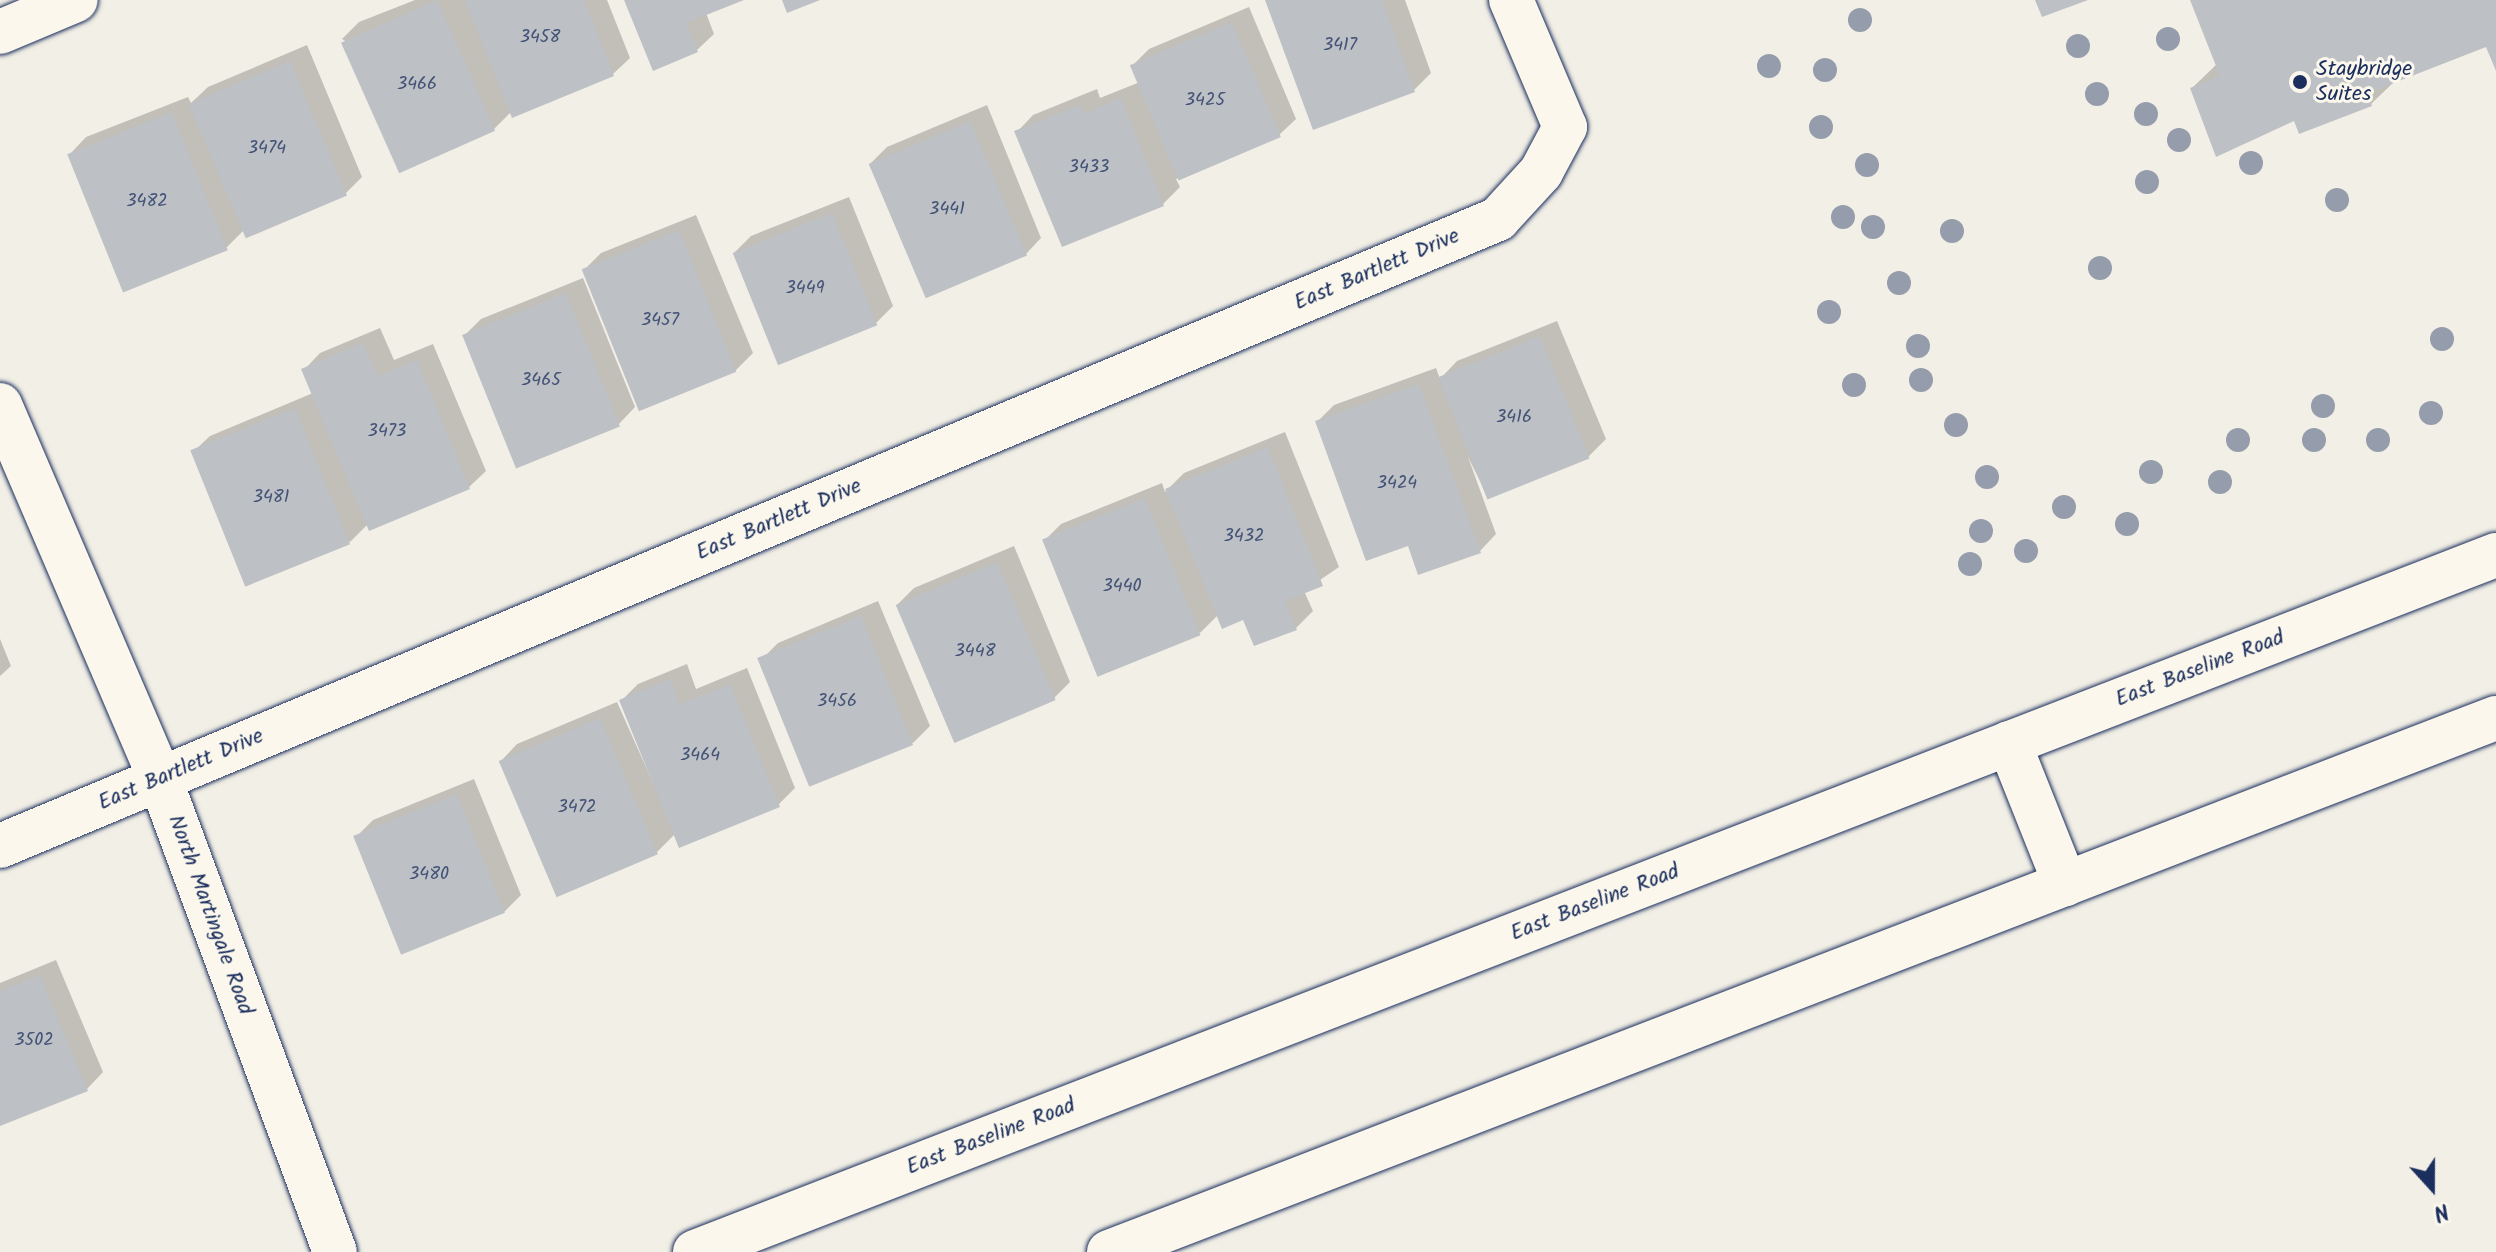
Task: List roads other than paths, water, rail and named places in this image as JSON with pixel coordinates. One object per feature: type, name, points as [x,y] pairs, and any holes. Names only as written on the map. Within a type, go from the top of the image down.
[{"type":"main road","points":[[0,32],[76,0]]},
{"type":"main road","name":"East Bartlett Drive","points":[[0,846],[1498,219],[1541,172],[1565,127],[1511,0]]},
{"type":"main road","name":"North Martingale Road","points":[[0,405],[160,779],[335,1252]]},
{"type":"main road","name":"East Baseline Road","points":[[695,1252],[2496,555]]},
{"type":"main road","points":[[1109,1252],[2496,718]]},
{"type":"main road","points":[[2009,743],[2065,884]]},
{"type":"place","name":"Staybridge Suites","points":[[2300,82]]}]
